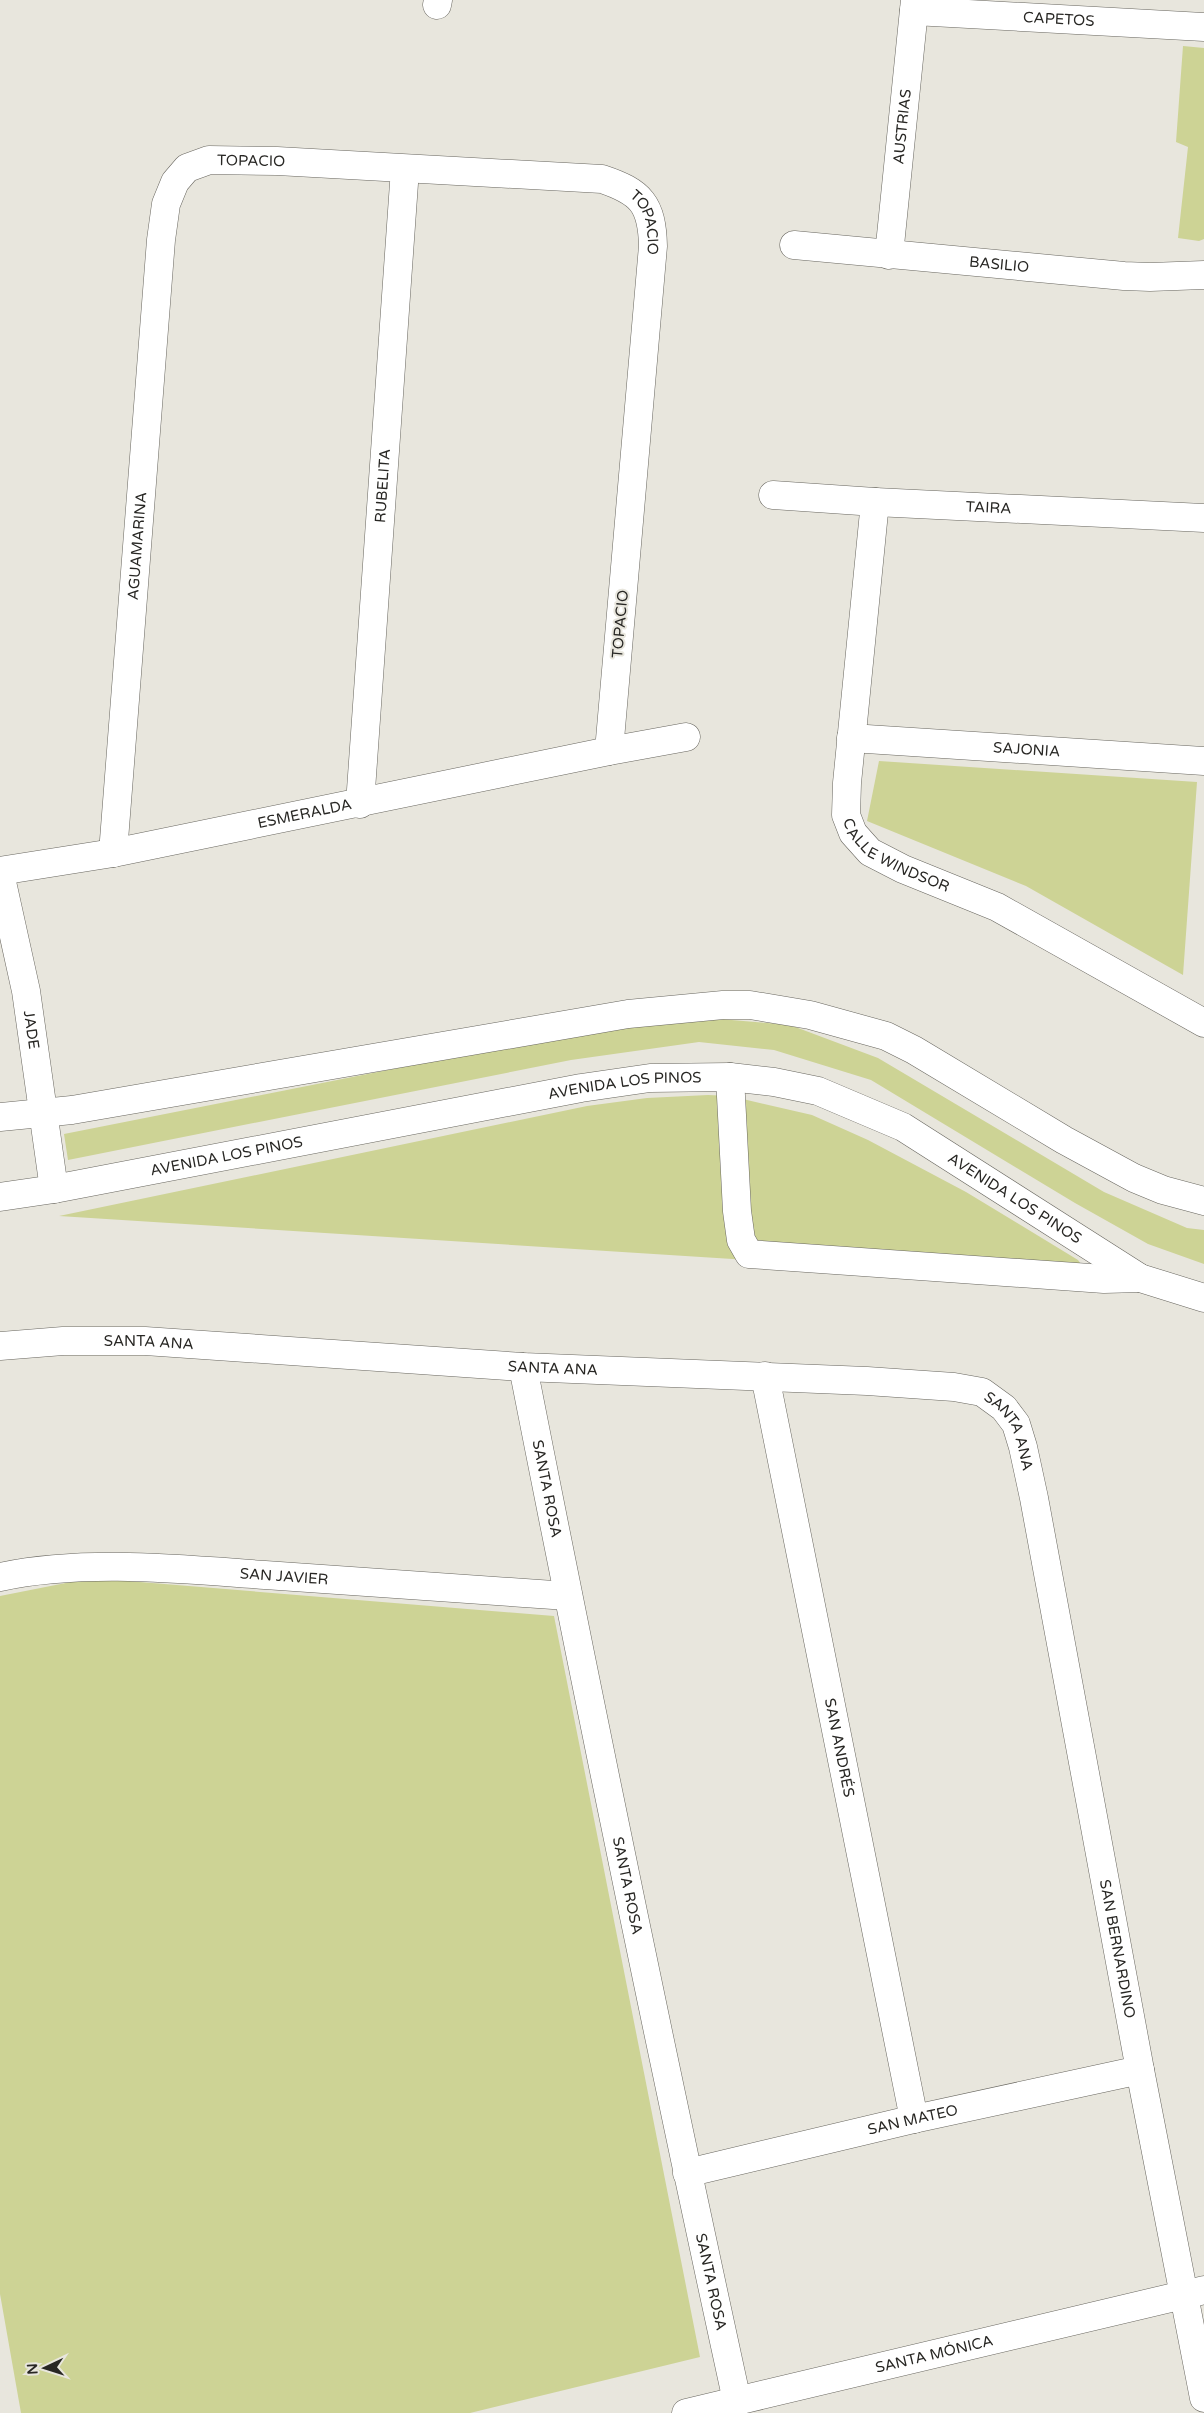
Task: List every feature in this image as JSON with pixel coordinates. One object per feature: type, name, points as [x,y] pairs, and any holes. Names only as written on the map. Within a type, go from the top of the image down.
[{"type":"street","name":"CAPETOS","points":[[914,6],[1204,27]]},
{"type":"street","name":"AUSTRIAS","points":[[889,254],[914,6]]},
{"type":"street","name":"TOPACIO","points":[[162,240],[166,204],[175,182],[187,168],[209,160],[277,161],[602,179],[625,187],[640,197],[648,209],[652,226],[653,246],[608,751]]},
{"type":"street","name":"RUBELITA","points":[[360,804],[405,169]]},
{"type":"street","name":"AGUAMARINA","points":[[113,853],[162,240]]},
{"type":"street","name":"BASILIO","points":[[794,245],[1124,276],[1204,275]]},
{"type":"street","name":"TAIRA","points":[[773,495],[875,502],[1204,518]]},
{"type":"street","name":"CALLE WINDSOR","points":[[875,502],[851,738],[846,815],[853,833],[870,852],[903,870],[997,907],[1204,1023]]},
{"type":"street","name":"ESMERALDA","points":[[0,872],[113,853],[360,804],[608,751],[686,737]]},
{"type":"street","name":"SAJONIA","points":[[851,738],[1204,761]]},
{"type":"street","name":"JADE","points":[[0,872],[26,991],[54,1190]]},
{"type":"street","points":[[0,1117],[91,1106],[628,1014],[724,1005],[750,1005],[810,1016],[886,1036],[914,1050],[1064,1140],[1134,1178],[1163,1190],[1204,1201]]},
{"type":"street","points":[[730,1077],[740,1240],[750,1254],[1104,1279],[1140,1278]]},
{"type":"street","name":"AVENIDA LOS PINOS","points":[[0,1197],[54,1190],[581,1088],[650,1078],[730,1077],[774,1082],[818,1091],[903,1127],[1140,1278],[1204,1298]]},
{"type":"street","name":"SANTA ANA","points":[[0,1346],[63,1340],[145,1341],[523,1367],[765,1376],[954,1387],[982,1392],[1004,1408],[1016,1424],[1034,1498]]},
{"type":"street","name":"SANTA ROSA","points":[[523,1367],[568,1596],[687,2174],[737,2401]]},
{"type":"street","name":"SAN ANDRÉS","points":[[765,1376],[914,2119]]},
{"type":"street","name":"SAN BERNARDINO","points":[[1034,1498],[1140,2070],[1193,2292],[1204,2398]]},
{"type":"street","name":"SAN JAVIER","points":[[0,1577],[48,1570],[112,1568],[201,1570],[568,1596]]},
{"type":"street","name":"SAN MATEO","points":[[687,2174],[914,2119],[1140,2070]]},
{"type":"street","name":"SANTA MÓNICA","points":[[686,2413],[1193,2292]]},
{"type":"green space","points":[[1183,46],[1204,48],[1204,239],[1199,241],[1178,238],[1188,147],[1176,142]]},
{"type":"green space","points":[[879,761],[1197,782],[1183,975],[1026,886],[867,821]]},
{"type":"green space","points":[[708,1018],[790,1025],[878,1058],[1104,1192],[1187,1228],[1204,1230],[1204,1264],[1148,1244],[1075,1203],[871,1080],[774,1050],[699,1042],[571,1060],[68,1160],[64,1134],[575,1033]]},
{"type":"green space","points":[[708,1095],[730,1096],[812,1115],[868,1140],[966,1192],[1078,1260],[1094,1282],[59,1216],[587,1106],[647,1098]]},
{"type":"green space","points":[[91,1578],[554,1616],[700,2357],[470,2413],[21,2413],[0,2294],[0,1596]]}]
